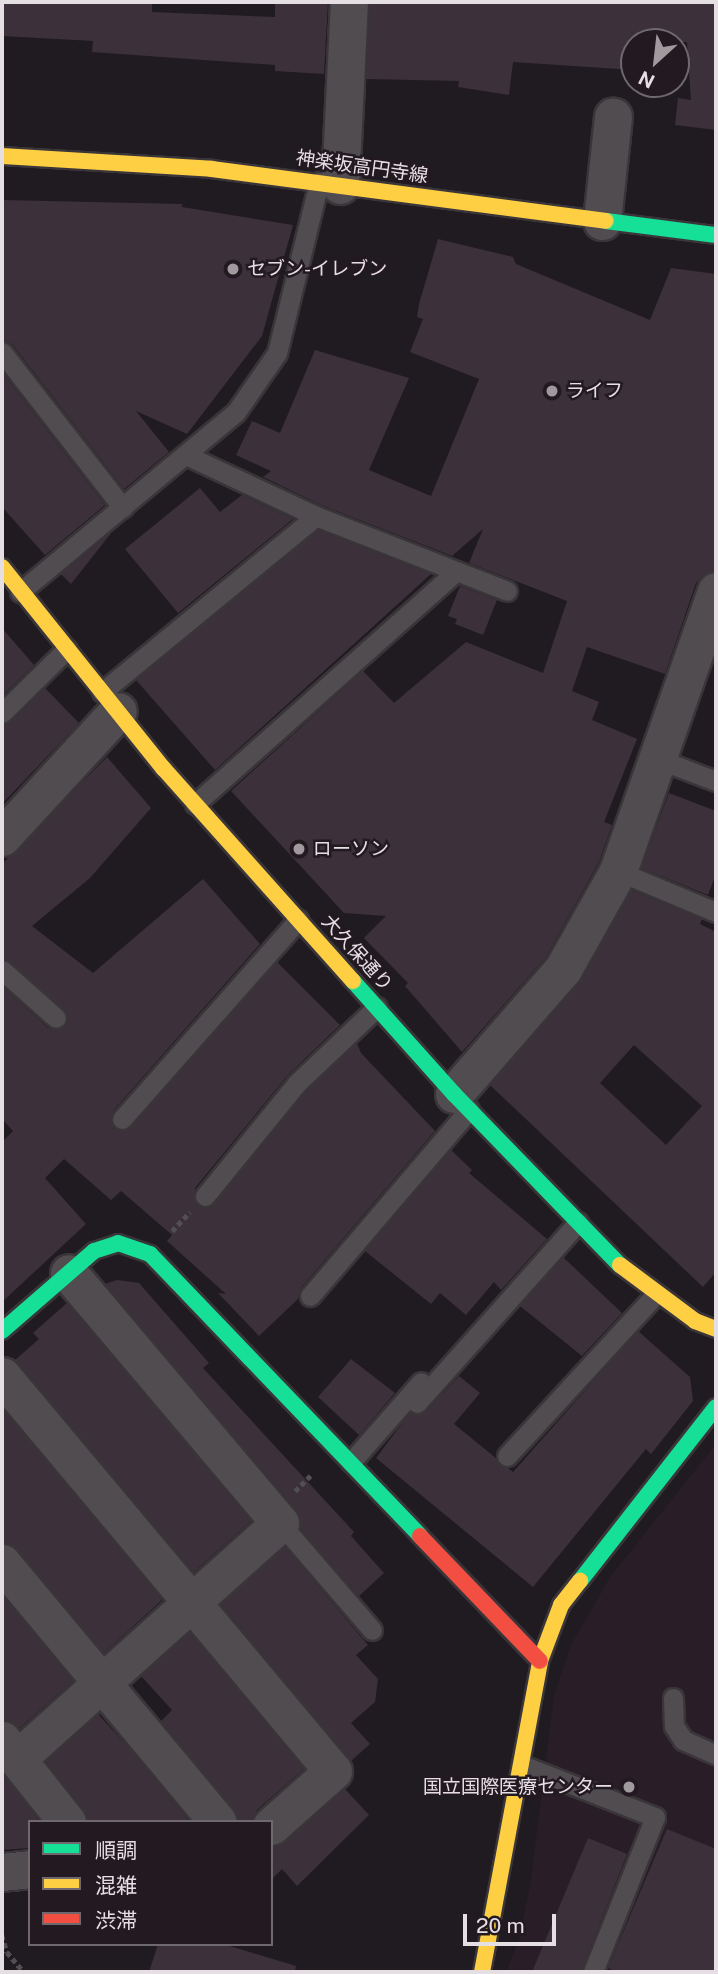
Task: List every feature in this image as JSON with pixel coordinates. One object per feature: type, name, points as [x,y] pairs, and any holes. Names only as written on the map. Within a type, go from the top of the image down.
[{"type":"main road","name":"神楽坂高円寺線","points":[[2,156],[136,162],[330,183],[716,234]]},
{"type":"main road","name":"大久保通り","points":[[2,567],[195,804],[462,1102],[631,1277],[695,1321],[716,1329]]},
{"type":"main road","points":[[5,1322],[94,1251],[118,1243],[150,1254],[540,1661]]},
{"type":"main road","points":[[482,1972],[540,1661],[561,1605],[716,1407]]},
{"type":"street","points":[[330,183],[349,2]]},
{"type":"street","points":[[602,221],[613,117]]},
{"type":"street","points":[[462,1102],[563,970],[618,870],[658,759],[710,629],[716,591]]},
{"type":"street","points":[[2,837],[110,701]]},
{"type":"street","points":[[65,1820],[10,1749],[107,1684],[280,1523],[69,1273]]},
{"type":"street","points":[[2,1376],[333,1771],[273,1824]]},
{"type":"street","points":[[2,1563],[107,1684],[216,1820]]},
{"type":"street","points":[[2,1872],[28,1869]]},
{"type":"lane","points":[[20,592],[188,456],[236,412],[277,353],[330,183]]},
{"type":"lane","points":[[2,352],[123,508]]},
{"type":"lane","points":[[188,456],[316,516],[507,591]]},
{"type":"lane","points":[[110,701],[316,516]]},
{"type":"lane","points":[[195,804],[455,572]]},
{"type":"lane","points":[[2,713],[67,649]]},
{"type":"lane","points":[[658,759],[716,781]]},
{"type":"lane","points":[[618,870],[716,912]]},
{"type":"lane","points":[[122,1119],[298,920]]},
{"type":"lane","points":[[2,970],[56,1018]]},
{"type":"lane","points":[[205,1196],[297,1083],[377,1007]]},
{"type":"lane","points":[[310,1296],[462,1102]]},
{"type":"lane","points":[[417,1404],[578,1222]]},
{"type":"lane","points":[[506,1455],[656,1294]]},
{"type":"lane","points":[[351,1462],[468,1329]]},
{"type":"lane","points":[[280,1523],[372,1630]]},
{"type":"lane","points":[[673,1698],[672,1718],[683,1740],[716,1755]]},
{"type":"lane","points":[[522,1765],[655,1817],[593,1972]]},
{"type":"path","points":[[150,1254],[205,1196]]},
{"type":"path","points":[[2,1935],[7,1952],[24,1972]]},
{"type":"shaded area","name":"国立国際医療センター","points":[[716,1444],[716,1972],[506,1972],[520,1937],[531,1879],[554,1696],[571,1645],[610,1577]]},
{"type":"building","points":[[2,2],[152,2],[152,12],[275,17],[275,2],[328,2],[324,74],[275,71],[275,65],[92,52],[93,41],[2,36]]},
{"type":"building","points":[[370,2],[716,2],[716,130],[675,125],[678,98],[691,100],[690,28],[620,28],[620,69],[513,62],[509,95],[458,87],[459,81],[366,79]]},
{"type":"building","points":[[2,200],[182,204],[182,207],[293,225],[262,336],[187,434],[136,411],[169,452],[124,489],[12,344],[2,340]]},
{"type":"building","points":[[438,239],[513,257],[516,264],[650,320],[671,268],[716,274],[716,571],[703,575],[696,583],[665,674],[587,647],[572,691],[599,702],[592,720],[637,739],[604,822],[612,825],[599,862],[546,957],[462,1052],[405,986],[408,983],[364,938],[386,916],[344,913],[231,791],[363,671],[394,703],[466,642],[543,673],[567,601],[469,563],[483,529],[452,556],[321,505],[263,477],[271,471],[236,455],[252,421],[280,433],[315,350],[409,378],[369,470],[431,496],[479,379],[410,352],[423,319],[417,317],[419,304]]},
{"type":"building","points":[[2,372],[105,505],[45,555],[2,507]]},
{"type":"building","points":[[200,488],[220,512],[242,495],[293,519],[178,613],[125,549]]},
{"type":"building","points":[[318,530],[431,574],[215,770],[136,680]]},
{"type":"building","points":[[112,532],[71,584],[61,574]]},
{"type":"building","points":[[460,586],[497,600],[483,635],[455,624],[457,619],[448,616]]},
{"type":"building","points":[[2,628],[34,665],[2,696]]},
{"type":"building","points":[[45,688],[79,723],[2,804],[2,725]]},
{"type":"building","points":[[107,757],[151,808],[90,878],[32,926],[93,973],[203,879],[260,944],[113,1111],[113,1128],[120,1131],[131,1127],[277,962],[340,1025],[288,1075],[195,1188],[197,1205],[204,1208],[214,1204],[306,1091],[357,1043],[361,1053],[435,1131],[301,1288],[298,1299],[259,1336],[218,1293],[226,1294],[167,1241],[172,1235],[121,1191],[111,1200],[64,1159],[45,1178],[86,1224],[2,1302],[2,1142],[13,1131],[2,1119],[2,986],[48,1028],[60,1029],[68,1020],[64,1009],[2,958],[2,864]]},
{"type":"building","points":[[669,793],[716,811],[716,874],[708,895],[641,868]]},
{"type":"building","points":[[631,890],[702,919],[700,924],[716,932],[716,1272],[703,1287],[490,1085],[579,983]],"holes":[[[634,1045],[702,1106],[666,1145],[600,1083]]]},
{"type":"building","points":[[451,1150],[472,1170],[469,1173],[547,1239],[501,1290],[494,1282],[466,1315],[440,1293],[431,1304],[365,1251]]},
{"type":"building","points":[[563,1257],[622,1313],[582,1356],[520,1306]]},
{"type":"building","points":[[117,1280],[139,1283],[209,1363],[203,1368],[354,1532],[351,1536],[384,1573],[359,1596],[300,1528],[296,1509],[105,1284]]},
{"type":"building","points":[[67,1303],[251,1521],[194,1572],[15,1360],[39,1339],[33,1333]]},
{"type":"building","points":[[638,1331],[690,1377],[693,1401],[651,1454],[646,1449],[533,1587],[376,1458],[410,1413],[426,1412],[459,1376],[480,1393],[454,1424],[513,1472]]},
{"type":"building","points":[[351,1359],[395,1393],[359,1435],[318,1397]]},
{"type":"building","points":[[2,1408],[162,1600],[104,1653],[18,1550],[2,1543]]},
{"type":"building","points":[[285,1547],[368,1645],[356,1655],[378,1679],[375,1702],[351,1723],[370,1744],[351,1761],[221,1604]]},
{"type":"building","points":[[2,1595],[73,1681],[20,1728],[2,1719]]},
{"type":"building","points":[[189,1632],[304,1769],[257,1810],[252,1820],[237,1820],[234,1809],[161,1721],[172,1710],[141,1676]]},
{"type":"building","points":[[98,1714],[188,1820],[87,1820],[83,1809],[46,1761]]},
{"type":"building","points":[[2,1773],[38,1820],[28,1820],[28,1848],[2,1850]]},
{"type":"building","points":[[345,1789],[369,1815],[297,1886],[282,1869],[273,1878],[273,1845],[285,1842]]},
{"type":"building","points":[[667,1829],[716,1849],[716,1972],[618,1972],[608,1968]]},
{"type":"building","points":[[588,1838],[627,1854],[581,1972],[532,1972]]},
{"type":"building","points":[[157,1946],[230,1946],[296,1966],[295,1972],[149,1972]]},
{"type":"traffic: fast","points":[[606,221],[716,235]]},
{"type":"traffic: fast","points":[[353,981],[454,1094],[620,1265]]},
{"type":"traffic: fast","points":[[2,1331],[94,1251],[118,1243],[150,1254],[420,1536]]},
{"type":"traffic: fast","points":[[580,1581],[716,1407]]},
{"type":"traffic: slow","points":[[2,156],[212,169],[606,221]]},
{"type":"traffic: slow","points":[[2,567],[164,769],[353,981]]},
{"type":"traffic: slow","points":[[620,1265],[695,1321],[716,1329]]},
{"type":"traffic: slow","points":[[482,1972],[540,1661],[561,1605],[580,1581]]},
{"type":"traffic: jam","points":[[420,1536],[540,1661]]},
{"type":"place","name":"セブン-イレブン","points":[[233,269]]},
{"type":"place","name":"ライフ","points":[[552,391]]},
{"type":"place","name":"ローソン","points":[[299,849]]},
{"type":"place","name":"国立国際医療センター","points":[[629,1787]]}]
